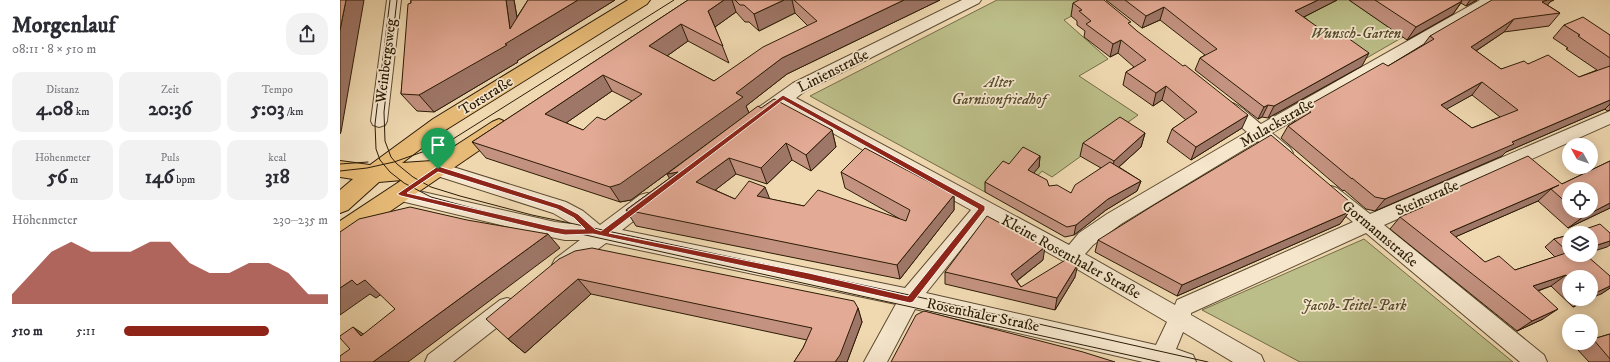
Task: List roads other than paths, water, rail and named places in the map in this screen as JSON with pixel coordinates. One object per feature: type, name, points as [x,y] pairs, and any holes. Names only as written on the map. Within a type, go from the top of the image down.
[{"type":"main road","name":"Torstraße","points":[[340,204],[411,144],[440,124],[641,0]]},
{"type":"main road","points":[[340,233],[401,194],[513,118]]},
{"type":"main road","points":[[340,169],[374,174],[438,169]]},
{"type":"main road","points":[[374,174],[401,194]]},
{"type":"street","name":"Weinbergsweg","points":[[379,122],[394,0]]},
{"type":"street","name":"Linienstraße","points":[[745,126],[798,87],[974,0]]},
{"type":"street","name":"Mulackstraße","points":[[1072,256],[1086,239],[1114,219],[1260,132],[1491,0]]},
{"type":"street","points":[[1452,4],[1467,15]]},
{"type":"street","name":"Kleine Rosenthaler Straße","points":[[783,98],[1072,256],[1253,362]]},
{"type":"street","points":[[1218,99],[1260,132],[1298,165]]},
{"type":"street","name":"Steinstraße","points":[[1162,356],[1184,307],[1367,224],[1610,117]]},
{"type":"street","points":[[438,169],[559,207],[576,216],[598,233]]},
{"type":"street","name":"Gormannstraße","points":[[1320,184],[1536,362]]},
{"type":"street","points":[[547,277],[598,233],[662,188]]},
{"type":"street","name":"Rosenthaler Straße","points":[[401,194],[554,230],[565,232],[598,233],[809,276],[1185,362]]},
{"type":"street","points":[[875,362],[910,300],[983,208]]},
{"type":"street","points":[[436,362],[522,296]]},
{"type":"tram line","points":[[384,164],[380,160],[376,149],[375,124],[390,0]]},
{"type":"tram line","points":[[395,162],[391,157],[385,141],[384,112],[397,0]]},
{"type":"tram line","points":[[395,162],[445,144],[674,0]]},
{"type":"tram line","points":[[340,164],[368,162]]},
{"type":"tram line","points":[[384,164],[395,162]]},
{"type":"tram line","points":[[395,162],[413,177],[431,187],[532,215],[914,296],[1208,362]]},
{"type":"tram line","points":[[340,171],[384,164]]},
{"type":"tram line","points":[[384,164],[390,172],[404,183],[431,197],[513,219],[1160,362]]},
{"type":"park label","name":"Wunsch-Garten","points":[[1356,33]]},
{"type":"park label","name":"Alter Garnisonfriedhof","points":[[999,90]]},
{"type":"park label","name":"Jacob-Teitel-Park","points":[[1354,305]]}]
